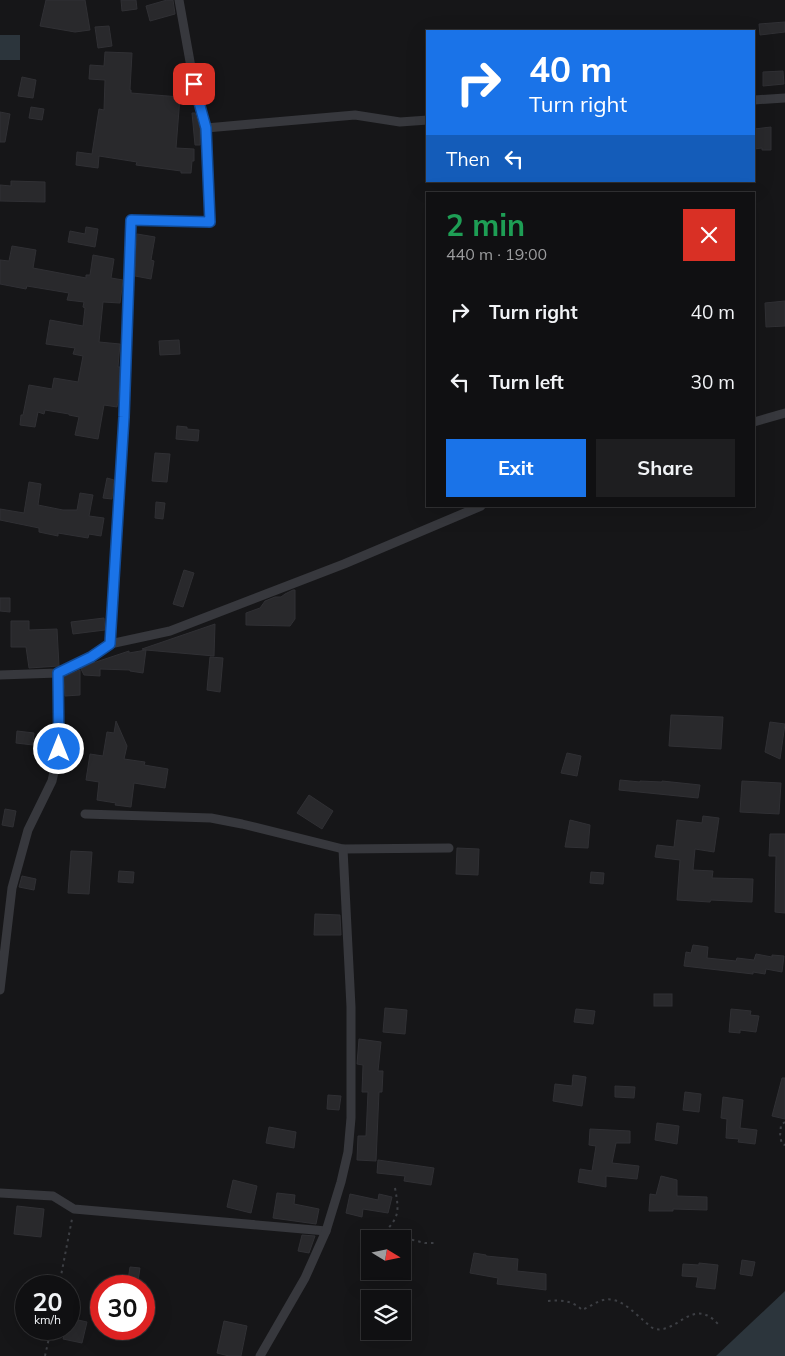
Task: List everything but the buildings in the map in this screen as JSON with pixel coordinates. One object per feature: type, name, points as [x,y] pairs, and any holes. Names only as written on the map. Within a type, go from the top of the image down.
[{"type":"street","points":[[110,644],[124,417],[131,220],[210,222],[206,128],[194,84],[179,0]]},
{"type":"street","points":[[755,100],[785,98]]},
{"type":"street","points":[[206,128],[354,115],[400,122],[426,120]]},
{"type":"street","points":[[755,422],[785,413]]},
{"type":"street","points":[[0,675],[58,673],[91,657],[110,644],[170,631],[344,564],[479,507]]},
{"type":"street","points":[[0,990],[12,888],[28,830],[52,781],[59,749],[58,673]]},
{"type":"street","points":[[85,814],[212,818],[343,849],[449,848]]},
{"type":"street","points":[[260,1356],[304,1278],[326,1231],[348,1152],[351,1118],[351,1007],[343,849]]},
{"type":"street","points":[[0,1193],[53,1196],[74,1209],[326,1231]]},
{"type":"path","points":[[785,1122],[781,1125],[780,1136],[782,1144],[785,1145]]},
{"type":"path","points":[[387,1230],[394,1223],[397,1215],[398,1206],[395,1188]]},
{"type":"path","points":[[61,1275],[74,1209]]},
{"type":"path","points":[[411,1240],[436,1243]]},
{"type":"path","points":[[548,1300],[573,1302],[582,1310],[602,1300],[615,1300],[626,1306],[654,1329],[672,1327],[678,1321],[694,1314],[701,1314],[718,1324]]},
{"type":"path","points":[[46,1356],[49,1340]]},
{"type":"shaded area","points":[[0,35],[20,35],[20,60],[0,60]]},
{"type":"shaded area","points":[[785,1291],[785,1356],[716,1356]]},
{"type":"route","points":[[59,749],[58,673],[91,657],[110,644],[124,417],[131,220],[210,222],[206,128],[194,84]]}]
